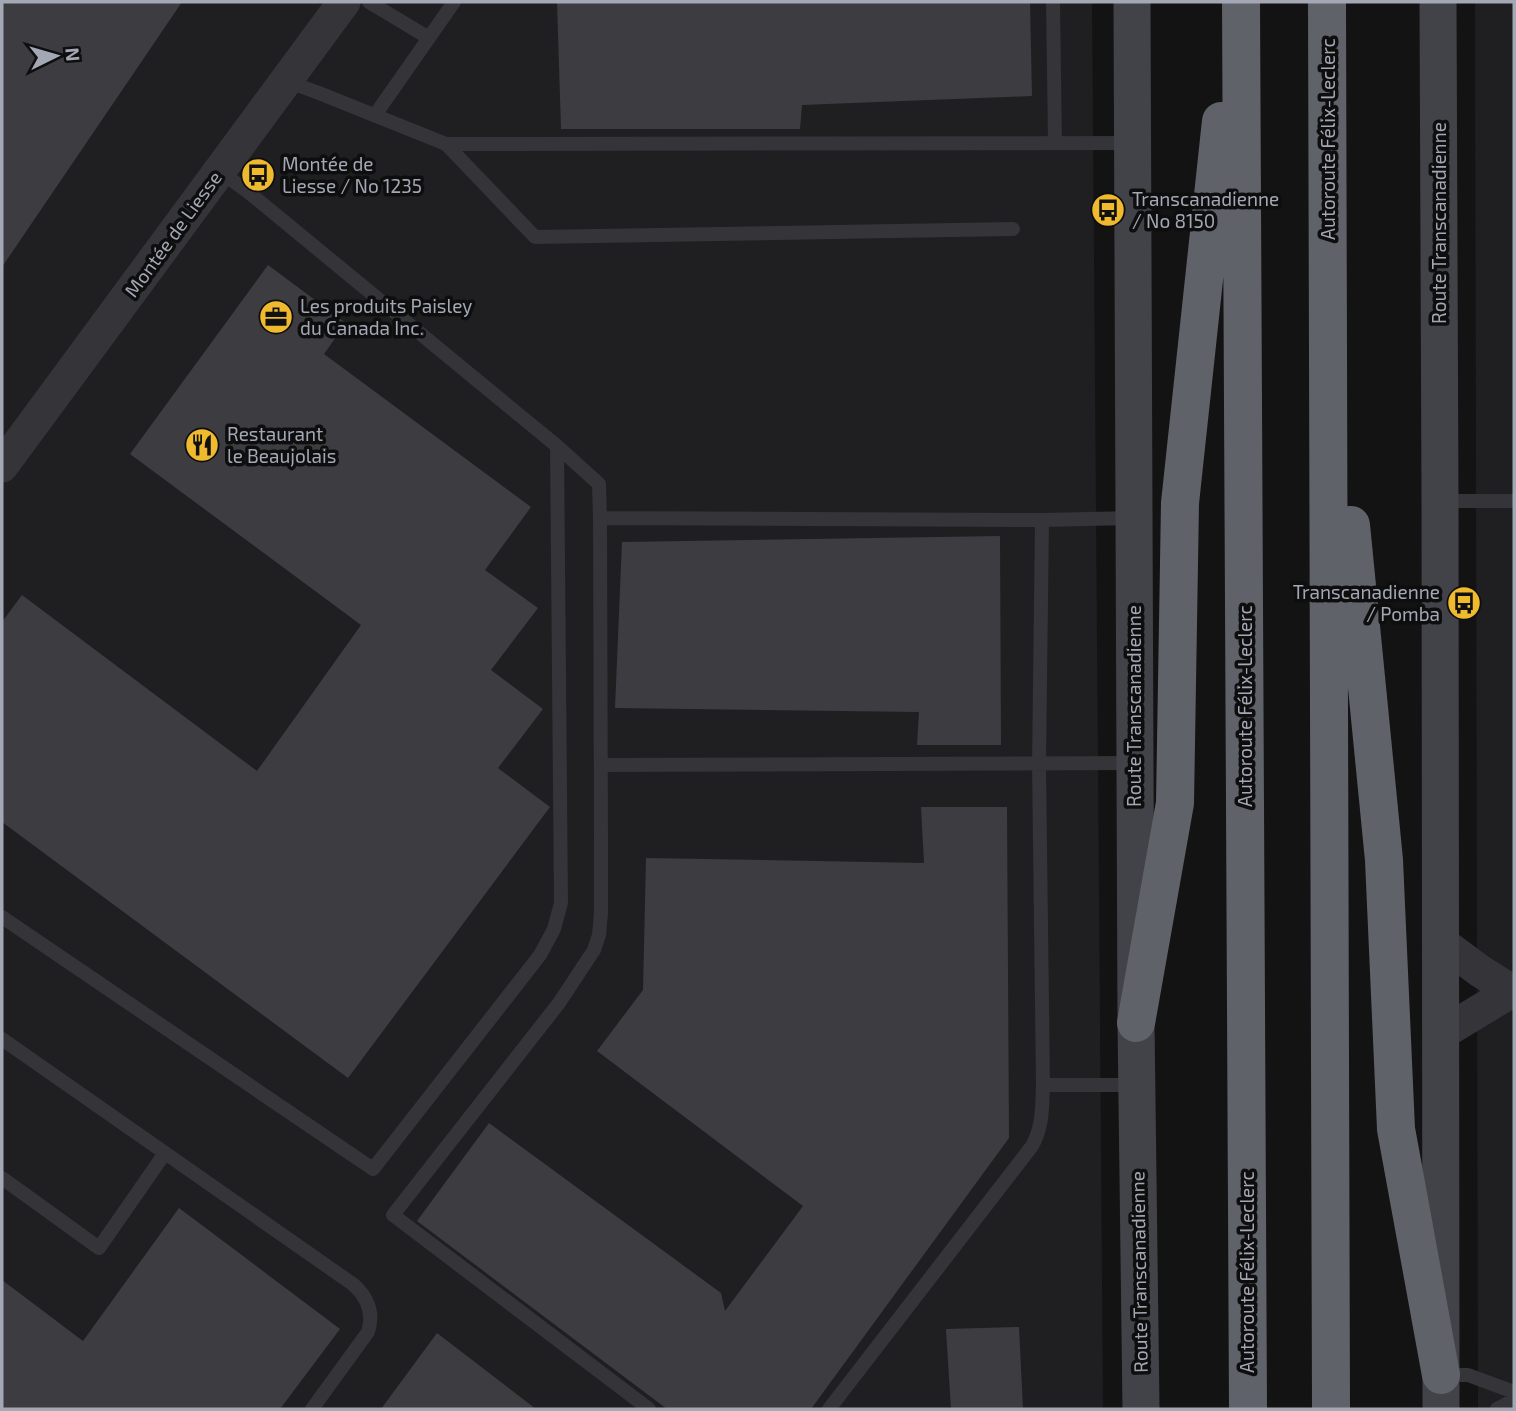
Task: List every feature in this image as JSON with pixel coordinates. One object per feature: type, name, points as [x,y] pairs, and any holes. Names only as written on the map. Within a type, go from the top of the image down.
[{"type":"highway","points":[[1136,1023],[1175,803],[1180,503],[1233,2]]},
{"type":"highway","name":"Autoroute Félix-Leclerc","points":[[1241,2],[1248,1409]]},
{"type":"highway","name":"Autoroute Félix-Leclerc","points":[[1328,2],[1331,1409]]},
{"type":"highway","points":[[1328,303],[1384,860],[1396,1129],[1441,1392]]},
{"type":"main road","name":"Route Transcanadienne","points":[[1132,2],[1136,1085],[1141,1409]]},
{"type":"main road","name":"Route Transcanadienne","points":[[1438,2],[1441,1392]]},
{"type":"street","name":"Montée de Liesse","points":[[2,466],[344,2]]},
{"type":"street","points":[[1441,942],[1513,992],[1441,1034]]},
{"type":"lane","points":[[369,2],[429,38]]},
{"type":"lane","points":[[375,115],[454,2]]},
{"type":"lane","points":[[1053,2],[1055,143]]},
{"type":"lane","points":[[285,81],[446,145],[535,237],[1013,229]]},
{"type":"lane","points":[[446,145],[1133,143]]},
{"type":"lane","points":[[219,171],[247,191],[558,446],[599,484],[599,935],[594,950],[559,1003],[393,1215],[649,1409]]},
{"type":"lane","points":[[2,917],[373,1169],[540,956],[554,929],[561,903],[558,446]]},
{"type":"lane","points":[[1440,501],[1514,501]]},
{"type":"lane","points":[[600,518],[1133,518]]},
{"type":"lane","points":[[829,1409],[1032,1146],[1039,1133],[1043,1085],[1039,764],[1042,520]]},
{"type":"lane","points":[[600,765],[1135,763]]},
{"type":"lane","points":[[2,1040],[362,1293],[371,1314],[368,1332],[312,1409]]},
{"type":"lane","points":[[1043,1085],[1136,1085]]},
{"type":"lane","points":[[2,1178],[99,1248],[165,1153]]},
{"type":"lane","points":[[1441,1392],[1468,1376],[1514,1392]]},
{"type":"lane","points":[[1497,1409],[1514,1400]]},
{"type":"shaded area","points":[[2,2],[1092,2],[1103,1409],[2,1409]]},
{"type":"shaded area","points":[[1475,2],[1514,2],[1514,1409],[1478,1409]]},
{"type":"building","points":[[2,2],[182,2],[2,267]]},
{"type":"building","points":[[557,2],[1030,2],[1032,96],[802,105],[800,129],[561,129]]},
{"type":"building","points":[[268,265],[346,323],[324,354],[531,507],[485,570],[538,608],[491,670],[543,709],[498,768],[550,807],[348,1078],[2,822],[2,622],[22,595],[257,771],[361,625],[130,454]]},
{"type":"building","points":[[1000,536],[1001,745],[917,745],[919,712],[615,708],[622,542]]},
{"type":"building","points":[[921,807],[1007,807],[1009,1138],[811,1409],[667,1409],[417,1221],[489,1123],[721,1293],[725,1311],[803,1206],[597,1051],[643,990],[646,858],[924,863]]},
{"type":"building","points":[[179,1208],[340,1329],[280,1409],[2,1409],[2,1280],[83,1341]]},
{"type":"building","points":[[1019,1327],[1023,1409],[951,1409],[946,1329]]},
{"type":"building","points":[[437,1333],[536,1409],[381,1409]]},
{"type":"place","name":"Montée de Liesse / No 1235","points":[[258,175]]},
{"type":"place","name":"Transcanadienne / No 8150","points":[[1108,210]]},
{"type":"place","name":"Les produits Paisley du Canada Inc.","points":[[276,317]]},
{"type":"place","name":"Restaurant le Beaujolais","points":[[202,445]]},
{"type":"place","name":"Transcanadienne / Pomba","points":[[1464,603]]}]
